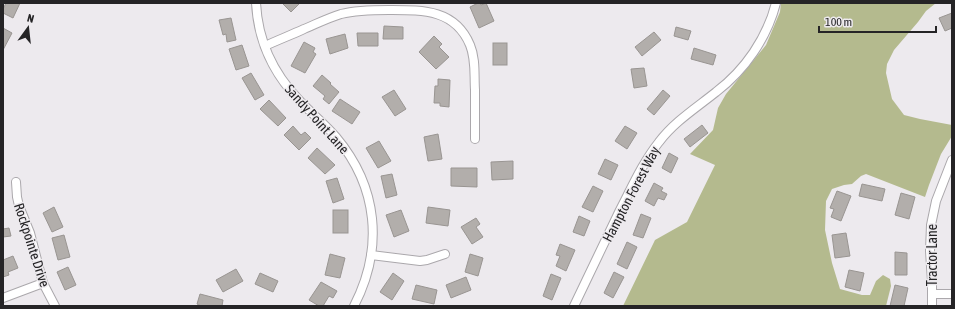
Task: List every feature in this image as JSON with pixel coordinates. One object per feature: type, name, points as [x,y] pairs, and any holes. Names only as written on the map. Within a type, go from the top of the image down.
[{"type":"street","name":"Sandy Point Lane","points":[[256,3],[258,24],[272,64],[286,86],[345,148],[361,176],[367,194],[372,217],[372,254],[364,285],[354,306]]},
{"type":"street","name":"Hampton Forest Way","points":[[574,306],[638,175],[650,154],[671,128],[716,93],[748,61],[769,24],[776,3]]},
{"type":"street","points":[[265,46],[331,18],[352,12],[368,10],[417,10],[440,15],[460,29],[472,51],[474,67],[475,139]]},
{"type":"street","name":"Tractor Lane","points":[[932,306],[930,251],[931,225],[936,201],[952,160]]},
{"type":"street","name":"Rockpointe Drive","points":[[16,182],[19,206],[30,233],[43,283],[55,306]]},
{"type":"street","points":[[372,254],[420,261],[445,254]]},
{"type":"street","points":[[3,298],[43,283]]},
{"type":"street","points":[[932,294],[952,294]]},
{"type":"green space","points":[[781,3],[936,3],[926,11],[894,50],[887,64],[886,73],[892,99],[904,115],[952,125],[952,136],[941,154],[925,197],[866,174],[861,176],[852,184],[832,189],[826,201],[825,230],[832,263],[840,289],[862,295],[870,295],[876,281],[883,275],[890,279],[891,286],[886,306],[623,306],[655,240],[687,222],[715,165],[690,154],[713,130],[718,108],[726,94],[766,45],[780,12]]},
{"type":"building","points":[[6,3],[20,3],[13,18],[3,13]]},
{"type":"building","points":[[282,3],[300,3],[291,12]]},
{"type":"building","points":[[478,3],[481,5],[486,3],[494,21],[479,28],[470,7]]},
{"type":"building","points":[[952,13],[952,28],[945,31],[939,18]]},
{"type":"building","points":[[231,18],[236,40],[227,42],[226,34],[223,35],[219,20]]},
{"type":"building","points":[[384,26],[403,27],[403,39],[383,39]]},
{"type":"building","points":[[676,27],[691,31],[688,40],[674,36]]},
{"type":"building","points":[[3,28],[12,33],[3,50]]},
{"type":"building","points":[[654,32],[661,40],[642,56],[635,47]]},
{"type":"building","points":[[357,33],[378,33],[378,46],[358,46]]},
{"type":"building","points":[[345,34],[348,48],[330,54],[326,39]]},
{"type":"building","points":[[434,36],[442,44],[439,47],[449,57],[436,69],[419,52]]},
{"type":"building","points":[[304,42],[315,48],[313,52],[316,54],[305,73],[291,66]]},
{"type":"building","points":[[493,43],[507,43],[507,65],[493,65]]},
{"type":"building","points":[[242,45],[249,66],[236,70],[229,49]]},
{"type":"building","points":[[694,48],[716,55],[713,65],[691,59]]},
{"type":"building","points":[[644,68],[647,86],[634,88],[631,69]]},
{"type":"building","points":[[251,73],[264,95],[255,100],[242,78]]},
{"type":"building","points":[[322,75],[339,92],[329,104],[323,99],[325,96],[313,86]]},
{"type":"building","points":[[438,79],[450,80],[449,107],[440,106],[440,103],[434,103],[435,86],[438,86]]},
{"type":"building","points":[[394,90],[406,109],[395,116],[382,97]]},
{"type":"building","points":[[663,90],[670,96],[654,115],[647,109]]},
{"type":"building","points":[[340,99],[360,112],[352,124],[332,111]]},
{"type":"building","points":[[269,100],[286,118],[278,126],[260,109]]},
{"type":"building","points":[[702,125],[708,133],[690,147],[684,139]]},
{"type":"building","points":[[293,126],[301,135],[305,132],[311,138],[299,150],[284,135]]},
{"type":"building","points":[[625,126],[637,133],[627,149],[615,141]]},
{"type":"building","points":[[438,134],[442,159],[428,161],[424,137]]},
{"type":"building","points":[[379,141],[391,161],[378,168],[366,148]]},
{"type":"building","points":[[317,148],[335,165],[325,174],[308,158]]},
{"type":"building","points":[[669,153],[678,158],[671,173],[662,168]]},
{"type":"building","points":[[605,159],[618,165],[611,180],[598,174]]},
{"type":"building","points":[[513,161],[513,179],[492,180],[491,162]]},
{"type":"building","points":[[451,168],[477,168],[477,187],[451,186]]},
{"type":"building","points":[[392,174],[397,195],[386,198],[381,176]]},
{"type":"building","points":[[337,178],[344,199],[333,203],[326,181]]},
{"type":"building","points":[[654,183],[663,188],[661,191],[667,194],[664,200],[658,198],[654,206],[645,201]]},
{"type":"building","points":[[862,184],[885,189],[882,201],[859,196]]},
{"type":"building","points":[[593,186],[603,191],[593,212],[582,207]]},
{"type":"building","points":[[837,191],[851,196],[841,221],[831,217],[834,209],[830,208]]},
{"type":"building","points":[[901,193],[915,197],[909,219],[895,215]]},
{"type":"building","points":[[54,207],[63,227],[52,232],[43,213]]},
{"type":"building","points":[[428,207],[450,210],[448,226],[426,223]]},
{"type":"building","points":[[333,210],[348,210],[348,233],[333,233]]},
{"type":"building","points":[[401,210],[409,231],[394,237],[386,215]]},
{"type":"building","points":[[641,214],[651,218],[643,238],[633,235]]},
{"type":"building","points":[[579,216],[590,221],[584,236],[573,232]]},
{"type":"building","points":[[476,218],[480,224],[476,227],[483,237],[472,244],[461,227]]},
{"type":"building","points":[[9,228],[11,236],[3,237],[3,229]]},
{"type":"building","points":[[846,233],[850,256],[835,258],[832,235]]},
{"type":"building","points":[[64,235],[70,257],[58,260],[52,238]]},
{"type":"building","points":[[627,242],[637,247],[627,269],[617,264]]},
{"type":"building","points":[[560,244],[575,250],[566,271],[556,266],[560,256],[556,255]]},
{"type":"building","points":[[895,252],[907,253],[907,275],[895,275]]},
{"type":"building","points":[[330,254],[345,258],[340,278],[325,275]]},
{"type":"building","points":[[470,254],[483,258],[478,276],[465,272]]},
{"type":"building","points":[[13,256],[18,268],[8,272],[9,275],[3,277],[3,260]]},
{"type":"building","points":[[68,267],[76,285],[65,290],[57,272]]},
{"type":"building","points":[[236,269],[243,281],[223,292],[216,280]]},
{"type":"building","points":[[849,270],[864,273],[860,291],[845,287]]},
{"type":"building","points":[[614,272],[624,277],[613,298],[604,293]]},
{"type":"building","points":[[260,273],[278,281],[273,292],[255,284]]},
{"type":"building","points":[[393,273],[404,281],[392,300],[380,292]]},
{"type":"building","points":[[551,274],[561,278],[552,300],[543,296]]},
{"type":"building","points":[[466,277],[471,290],[451,298],[446,285]]},
{"type":"building","points":[[321,282],[337,291],[333,298],[329,296],[323,306],[319,306],[309,300]]},
{"type":"building","points":[[416,285],[437,290],[434,304],[412,299]]},
{"type":"building","points":[[895,285],[908,288],[904,306],[890,306]]},
{"type":"building","points":[[200,294],[223,300],[222,306],[201,306],[197,304]]}]
